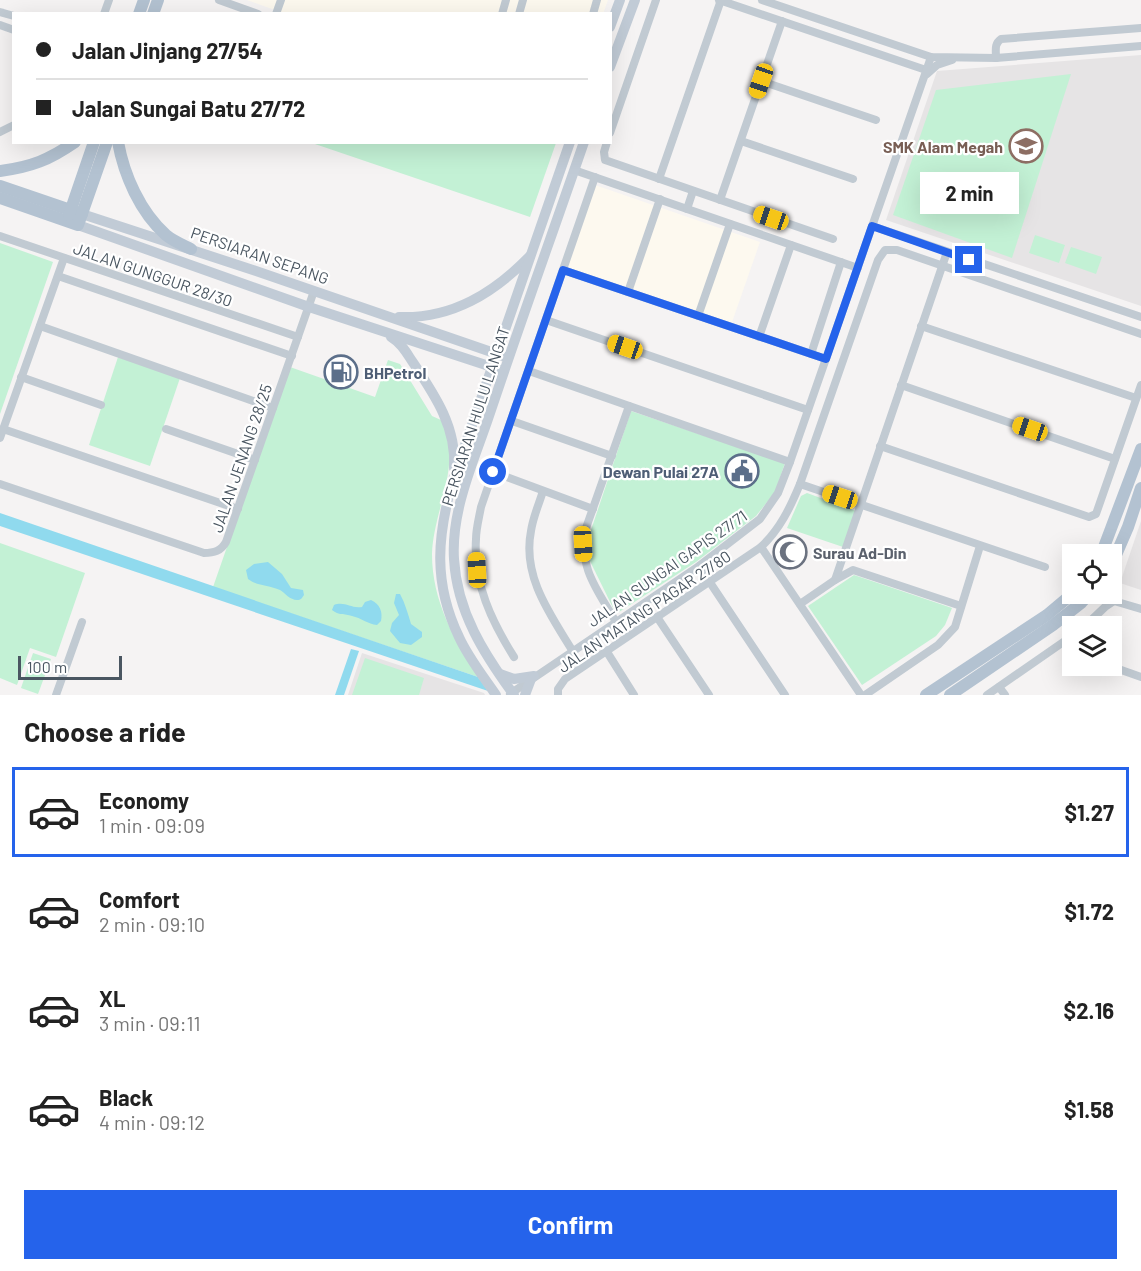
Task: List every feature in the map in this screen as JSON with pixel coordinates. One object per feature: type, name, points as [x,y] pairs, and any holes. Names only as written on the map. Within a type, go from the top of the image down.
[{"type":"main road","points":[[612,22],[620,0]]},
{"type":"main road","points":[[612,62],[635,0]]},
{"type":"main road","points":[[0,171],[38,164],[72,144]]},
{"type":"main road","points":[[75,218],[94,144]]},
{"type":"main road","points":[[75,218],[106,144]]},
{"type":"main road","points":[[119,144],[128,177],[141,203],[167,236],[191,249]]},
{"type":"main road","name":"PERSIARAN HULU LANGAT","points":[[496,695],[459,639],[445,600],[441,581],[440,540],[444,510],[453,480],[569,144]]},
{"type":"main road","name":"PERSIARAN HULU LANGAT","points":[[511,694],[472,632],[456,578],[453,549],[459,510],[504,370],[583,144]]},
{"type":"main road","name":"PERSIARAN SEPANG","points":[[0,186],[75,218],[309,307],[504,370]]},
{"type":"main road","name":"PERSIARAN SEPANG","points":[[0,198],[191,249],[508,358]]},
{"type":"main road","points":[[390,317],[421,317],[478,300],[502,282],[532,254]]},
{"type":"main road","points":[[384,331],[397,340],[404,349],[439,404],[453,441],[453,480]]},
{"type":"main road","points":[[1105,544],[1141,449]]},
{"type":"main road","points":[[1121,544],[1141,488]]},
{"type":"main road","points":[[930,693],[1047,615],[1062,602]]},
{"type":"main road","points":[[950,695],[1081,604]]},
{"type":"main road","points":[[499,674],[514,679],[532,678],[525,695]]},
{"type":"street","points":[[219,0],[252,12]]},
{"type":"street","points":[[612,127],[656,0]]},
{"type":"street","points":[[659,179],[720,0],[925,75],[937,65],[957,59]]},
{"type":"street","points":[[762,0],[931,57],[996,58],[1141,46]]},
{"type":"street","points":[[720,200],[782,21]]},
{"type":"street","points":[[996,58],[995,47],[1001,39],[1141,28]]},
{"type":"street","name":"JALAN SUNGAI GAPIS 27/71","points":[[511,694],[699,566],[760,519],[778,493],[931,57]]},
{"type":"street","points":[[761,81],[876,120]]},
{"type":"street","points":[[741,141],[853,179]]},
{"type":"street","points":[[606,144],[605,160],[833,238]]},
{"type":"street","points":[[574,170],[858,268]]},
{"type":"street","points":[[514,657],[498,632],[486,606],[477,570],[475,540],[481,507],[595,177]]},
{"type":"street","points":[[687,209],[693,190]]},
{"type":"street","points":[[628,292],[660,199]]},
{"type":"street","points":[[698,316],[730,224]]},
{"type":"street","points":[[872,226],[1141,317]]},
{"type":"street","name":"JALAN GUNGGUR 28/30","points":[[0,236],[298,337]]},
{"type":"street","points":[[759,337],[791,245]]},
{"type":"street","name":"JALAN MATANG PAGAR 27/80","points":[[558,695],[558,689],[565,679],[761,547],[774,534],[783,521],[800,484],[880,254],[885,250],[891,249],[1141,334]]},
{"type":"street","points":[[834,580],[947,252]]},
{"type":"street","points":[[0,438],[64,258]]},
{"type":"street","points":[[811,354],[841,262]]},
{"type":"street","points":[[563,270],[826,359]]},
{"type":"street","points":[[57,276],[292,356]]},
{"type":"street","name":"JALAN JENANG 28/25","points":[[0,484],[204,553],[216,552],[224,547],[314,291]]},
{"type":"street","points":[[546,320],[808,410]]},
{"type":"street","points":[[40,326],[273,408]]},
{"type":"street","points":[[921,326],[1136,398]]},
{"type":"street","points":[[529,371],[790,462]]},
{"type":"street","points":[[21,377],[101,405]]},
{"type":"street","points":[[901,385],[1115,459]]},
{"type":"street","points":[[880,446],[1089,517],[1095,514],[1141,385]]},
{"type":"street","points":[[616,622],[590,577],[584,559],[583,544],[586,528],[629,406]]},
{"type":"street","points":[[512,421],[612,456]]},
{"type":"street","points":[[3,429],[238,508]]},
{"type":"street","points":[[166,429],[255,460]]},
{"type":"street","points":[[493,472],[593,509]]},
{"type":"street","points":[[800,484],[1045,567]]},
{"type":"street","points":[[543,491],[530,532],[532,572],[544,604],[573,651]]},
{"type":"street","points":[[761,547],[863,695],[938,645],[955,627],[980,546]]},
{"type":"street","points":[[699,566],[785,695]]},
{"type":"street","points":[[800,604],[834,580],[853,570],[962,606]]},
{"type":"street","points":[[1096,616],[1114,602],[1141,609]]},
{"type":"street","points":[[657,617],[709,695]]},
{"type":"street","points":[[56,695],[82,622]]},
{"type":"street","points":[[987,695],[1062,644]]},
{"type":"street","points":[[607,651],[634,695]]},
{"type":"street","points":[[1122,670],[1141,677]]},
{"type":"street","points":[[999,687],[1005,695]]},
{"type":"shaded area","points":[[247,0],[608,0],[604,12],[280,12]]},
{"type":"shaded area","name":"SMK Alam Megah","points":[[1141,55],[1141,306],[886,220],[937,71]]},
{"type":"shaded area","points":[[595,185],[760,242],[731,325],[566,268]]},
{"type":"shaded area","points":[[1141,521],[1141,590],[1122,584],[1122,577]]},
{"type":"shaded area","points":[[362,653],[484,693],[485,695],[348,695]]},
{"type":"green space","points":[[1071,74],[1012,258],[893,215],[936,90]]},
{"type":"green space","points":[[315,144],[556,144],[530,217]]},
{"type":"green space","points":[[1035,235],[1065,245],[1059,263],[1029,253]]},
{"type":"green space","points":[[0,243],[53,262],[0,414]]},
{"type":"green space","points":[[1071,247],[1102,257],[1096,274],[1065,263]]},
{"type":"green space","points":[[118,357],[180,378],[150,466],[89,445]]},
{"type":"green space","points":[[388,360],[400,364],[432,416],[441,420],[447,436],[449,470],[434,537],[433,571],[440,604],[446,619],[478,677],[213,587],[290,367],[375,397]]},
{"type":"green space","points":[[631,411],[785,463],[775,492],[756,516],[696,562],[616,614],[587,555],[591,530]]},
{"type":"green space","points":[[807,493],[856,511],[843,547],[787,528],[801,496]]},
{"type":"green space","points":[[0,543],[85,573],[56,657],[30,648],[17,685],[0,678]]},
{"type":"green space","points":[[854,575],[952,608],[945,625],[936,636],[862,685],[808,606]]},
{"type":"green space","points":[[33,653],[51,659],[38,694],[21,688]]},
{"type":"green space","points":[[365,658],[424,678],[419,695],[352,695]]},
{"type":"water","points":[[0,513],[478,677],[488,691],[0,526]]},
{"type":"water","points":[[268,562],[282,574],[291,588],[303,590],[304,595],[301,599],[292,599],[280,590],[248,579],[246,570],[254,564]]},
{"type":"water","points":[[396,594],[402,597],[411,624],[422,632],[422,637],[411,645],[400,643],[390,631],[392,623],[399,615],[394,603]]},
{"type":"water","points":[[371,600],[379,606],[382,614],[381,621],[377,625],[332,610],[334,605],[338,604],[362,607],[365,602]]},
{"type":"water","points":[[351,649],[359,651],[344,695],[335,695]]},
{"type":"place","name":"SMK Alam Megah","points":[[1026,146]]},
{"type":"place","name":"BHPetrol","points":[[341,372]]},
{"type":"place","name":"Dewan Pulai 27A","points":[[742,471]]},
{"type":"place","name":"Surau Ad-Din","points":[[790,552]]},
{"type":"route","points":[[493,472],[563,270],[826,359],[872,226],[969,260]]}]
